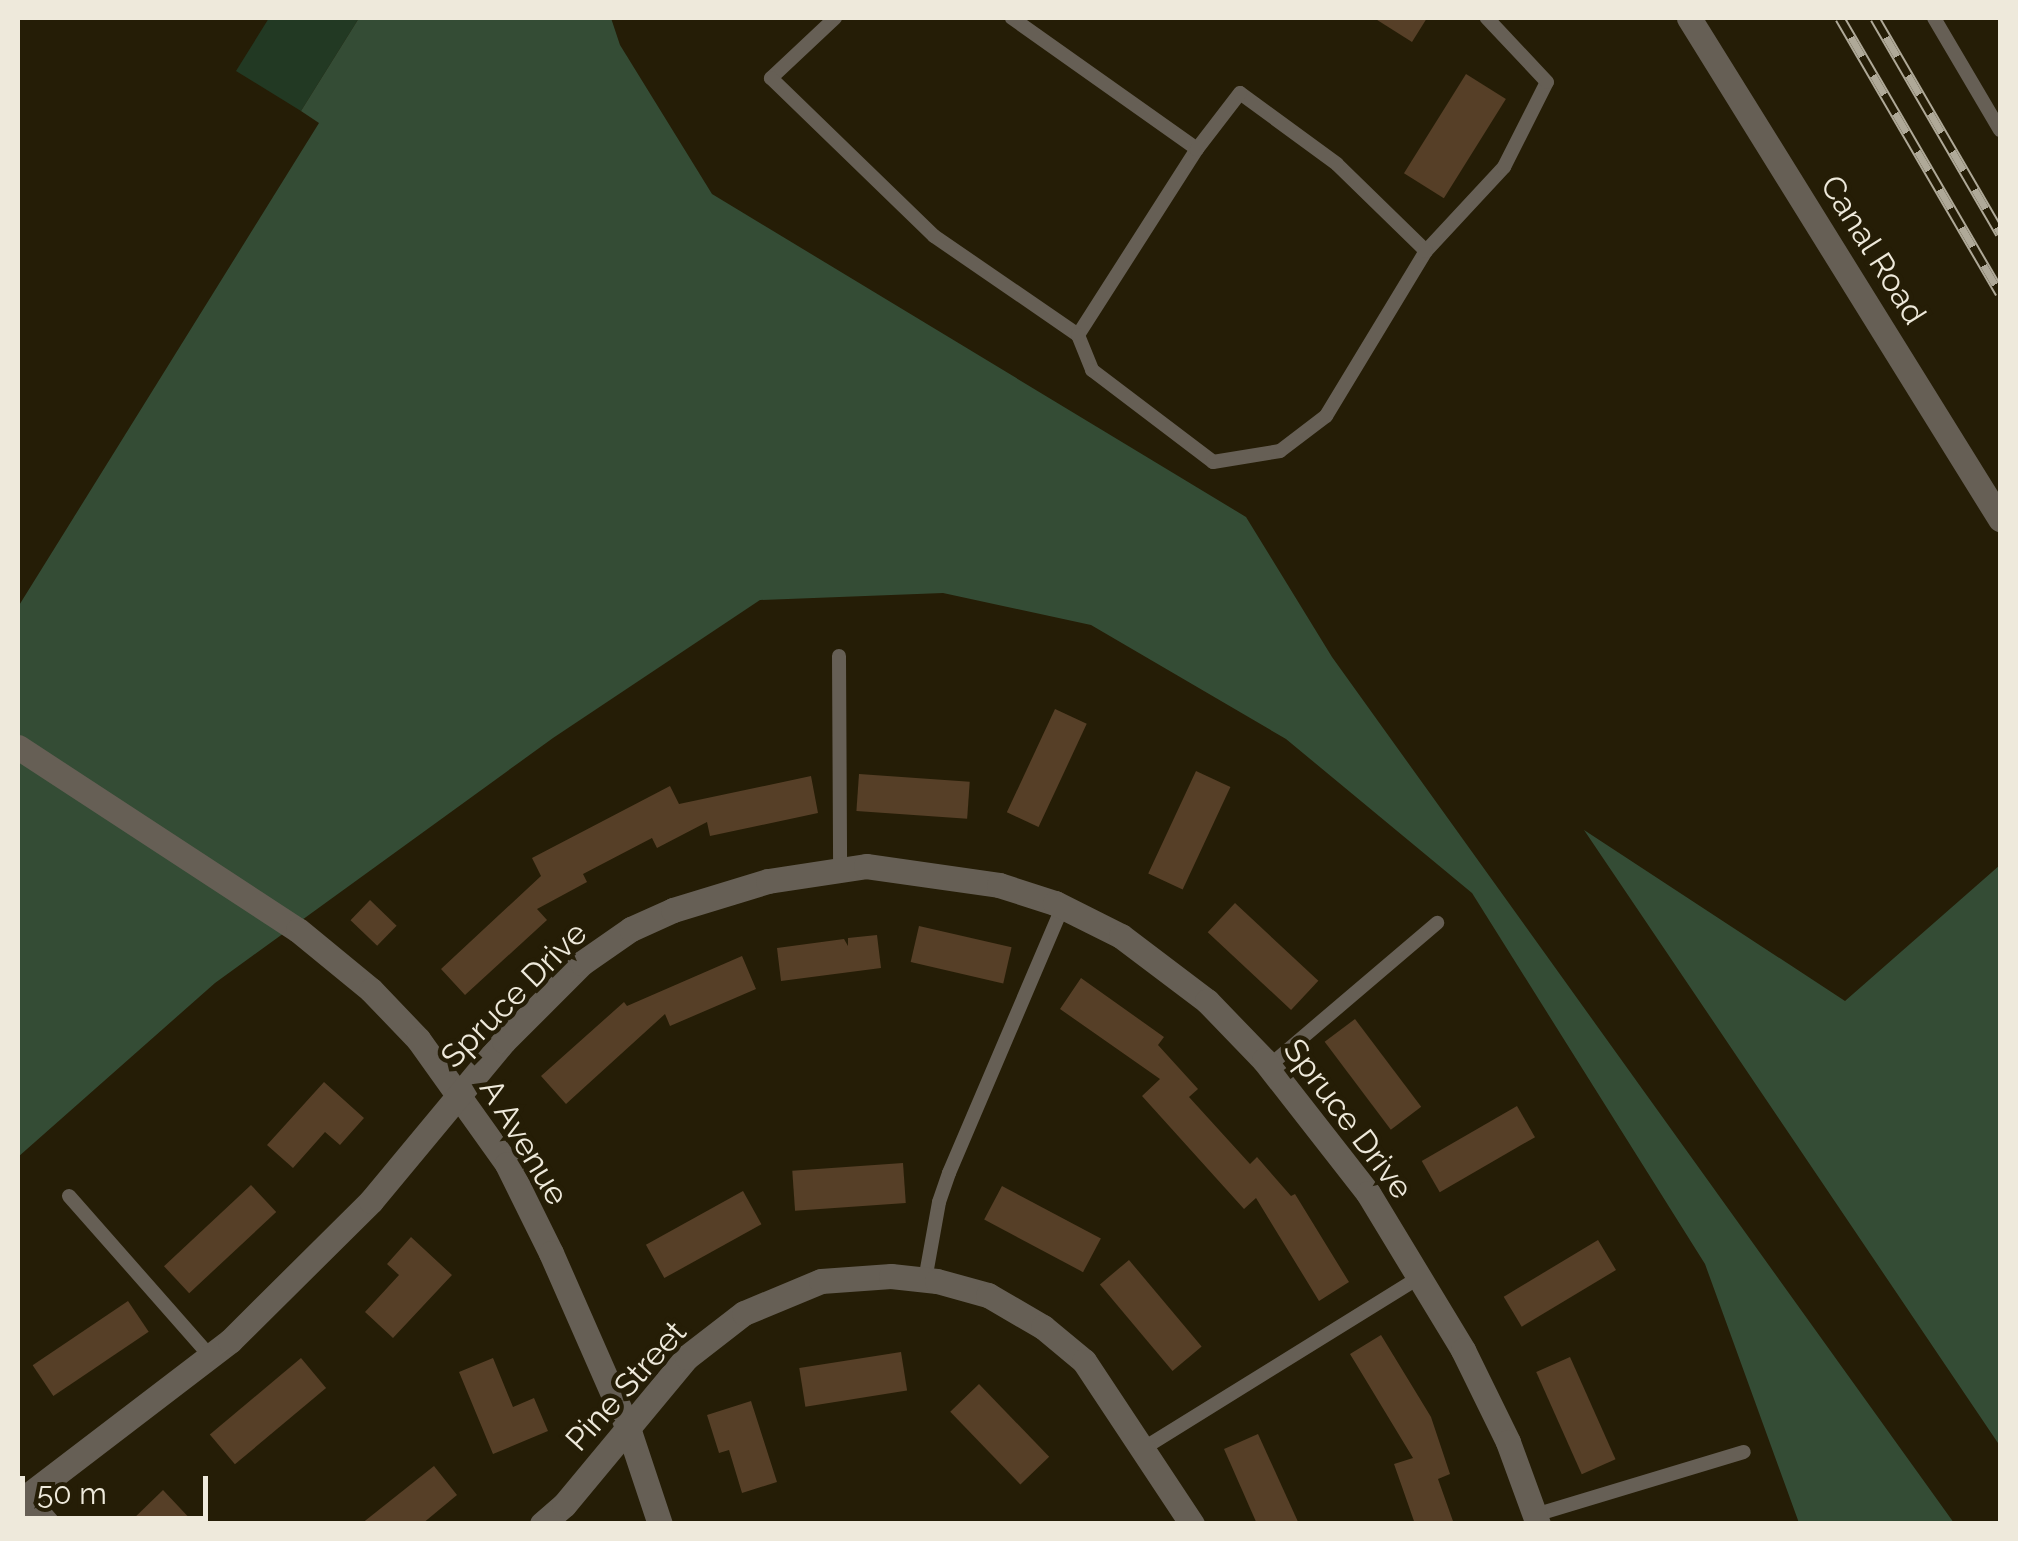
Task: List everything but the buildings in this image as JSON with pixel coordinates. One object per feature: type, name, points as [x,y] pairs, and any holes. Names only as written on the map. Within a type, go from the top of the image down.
[{"type":"street","name":"Canal Road","points":[[1689,18],[2000,519]]},
{"type":"street","name":"A Avenue","points":[[18,748],[207,867],[334,958],[394,1012],[459,1094],[516,1182],[628,1428],[660,1524]]},
{"type":"street","name":"Spruce Drive","points":[[21,1501],[210,1356],[371,1201],[504,1041],[582,964],[632,929],[673,910],[768,881],[866,866],[999,885],[1063,906],[1121,936],[1207,1000],[1269,1066],[1368,1193],[1463,1350],[1508,1442],[1537,1519]]},
{"type":"street","name":"Pine Street","points":[[542,1524],[564,1505],[687,1357],[744,1313],[821,1282],[890,1276],[988,1295],[1043,1328],[1084,1362],[1192,1524]]},
{"type":"street","points":[[21,1501],[48,1524]]},
{"type":"lane","points":[[835,18],[772,78],[934,236],[1078,335],[1092,370],[1213,462],[1280,451],[1326,416],[1426,250],[1504,167],[1547,82],[1488,18]]},
{"type":"lane","points":[[1012,18],[1198,149]]},
{"type":"lane","points":[[1934,18],[2000,130]]},
{"type":"lane","points":[[1078,335],[1198,149],[1240,93],[1337,164],[1426,250]]},
{"type":"lane","points":[[838,656],[840,870]]},
{"type":"lane","points":[[925,1280],[938,1202],[1063,906]]},
{"type":"lane","points":[[1269,1066],[1437,923]]},
{"type":"lane","points":[[69,1196],[210,1356]]},
{"type":"lane","points":[[1144,1448],[1420,1277]]},
{"type":"lane","points":[[1537,1519],[1744,1452]]},
{"type":"green space","points":[[269,18],[359,18],[301,111],[236,71]]},
{"type":"green space","points":[[359,18],[611,18],[620,45],[712,194],[1246,517],[1332,657],[1954,1523],[1799,1523],[1705,1264],[1472,893],[1286,739],[1091,625],[943,593],[760,600],[553,738],[215,983],[18,1157],[18,607],[319,123],[301,111]]},
{"type":"green space","points":[[1584,830],[1845,1001],[2000,865],[2000,1446]]},
{"type":"railway","points":[[1840,18],[2000,293]]},
{"type":"railway","points":[[1875,18],[2000,233]]}]
